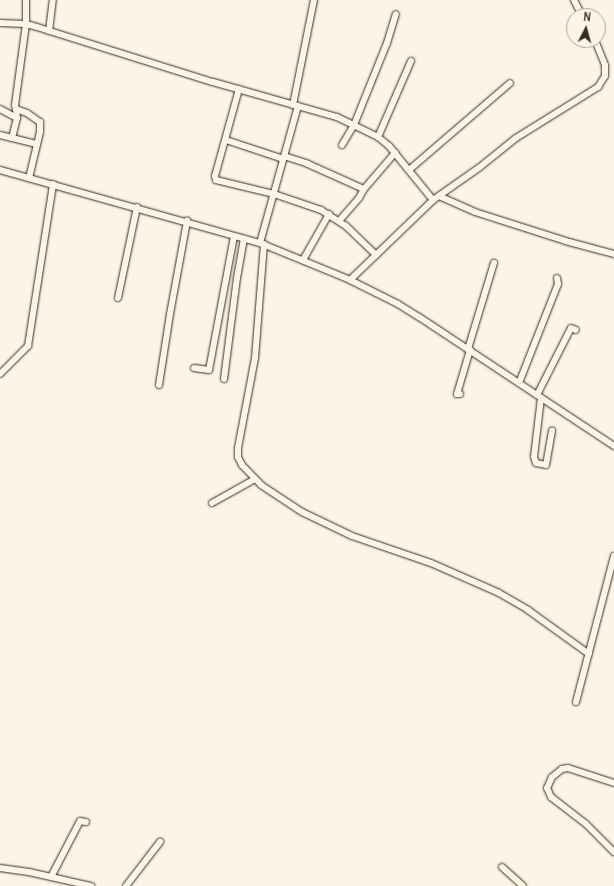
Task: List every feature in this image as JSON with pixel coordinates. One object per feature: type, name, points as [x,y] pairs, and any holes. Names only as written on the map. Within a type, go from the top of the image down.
[{"type":"street","points":[[12,138],[17,118],[15,98],[26,24],[26,0]]},
{"type":"street","points":[[49,30],[53,0]]},
{"type":"street","points":[[314,0],[296,105],[262,243],[255,358],[238,457],[242,465],[255,479],[280,499],[330,526],[381,547],[431,563],[499,593],[528,610],[589,654]]},
{"type":"street","points":[[342,145],[354,125],[387,43],[396,14]]},
{"type":"street","points":[[0,23],[26,24],[49,30],[337,118],[378,137],[395,153],[436,198],[569,242],[614,254]]},
{"type":"street","points":[[350,280],[436,198],[480,167],[516,138],[598,87],[605,76],[605,65],[598,48]]},
{"type":"street","points":[[378,137],[411,61]]},
{"type":"street","points":[[409,170],[510,83]]},
{"type":"street","points":[[239,89],[215,176],[216,180],[274,194],[329,214],[339,221],[376,255]]},
{"type":"street","points":[[0,109],[17,118]]},
{"type":"street","points":[[16,109],[27,113],[40,122],[37,144],[29,178]]},
{"type":"street","points":[[0,135],[37,144]]},
{"type":"street","points":[[226,140],[283,158],[308,164],[364,189]]},
{"type":"street","points":[[339,221],[395,153]]},
{"type":"street","points":[[0,170],[188,221],[244,239],[262,243],[350,280],[398,304],[614,446]]},
{"type":"street","points":[[0,374],[28,346],[53,184]]},
{"type":"street","points":[[118,298],[137,207]]},
{"type":"street","points":[[303,260],[329,214]]},
{"type":"street","points":[[159,384],[168,320],[188,221]]},
{"type":"street","points":[[194,368],[209,370],[234,236]]},
{"type":"street","points":[[224,379],[237,278],[244,239]]},
{"type":"street","points":[[460,394],[457,394],[494,263]]},
{"type":"street","points":[[519,383],[558,284],[557,278]]},
{"type":"street","points":[[552,431],[546,465],[536,462],[534,457],[539,396],[572,328],[576,330]]},
{"type":"street","points":[[212,503],[255,479]]},
{"type":"street","points":[[576,702],[614,556]]},
{"type":"street","points":[[614,783],[568,768],[552,777],[547,788],[551,797],[586,824],[614,852]]},
{"type":"street","points":[[51,877],[80,821],[86,822]]},
{"type":"street","points":[[126,886],[160,842]]},
{"type":"street","points":[[502,867],[523,886]]},
{"type":"street","points":[[0,868],[91,886]]}]
